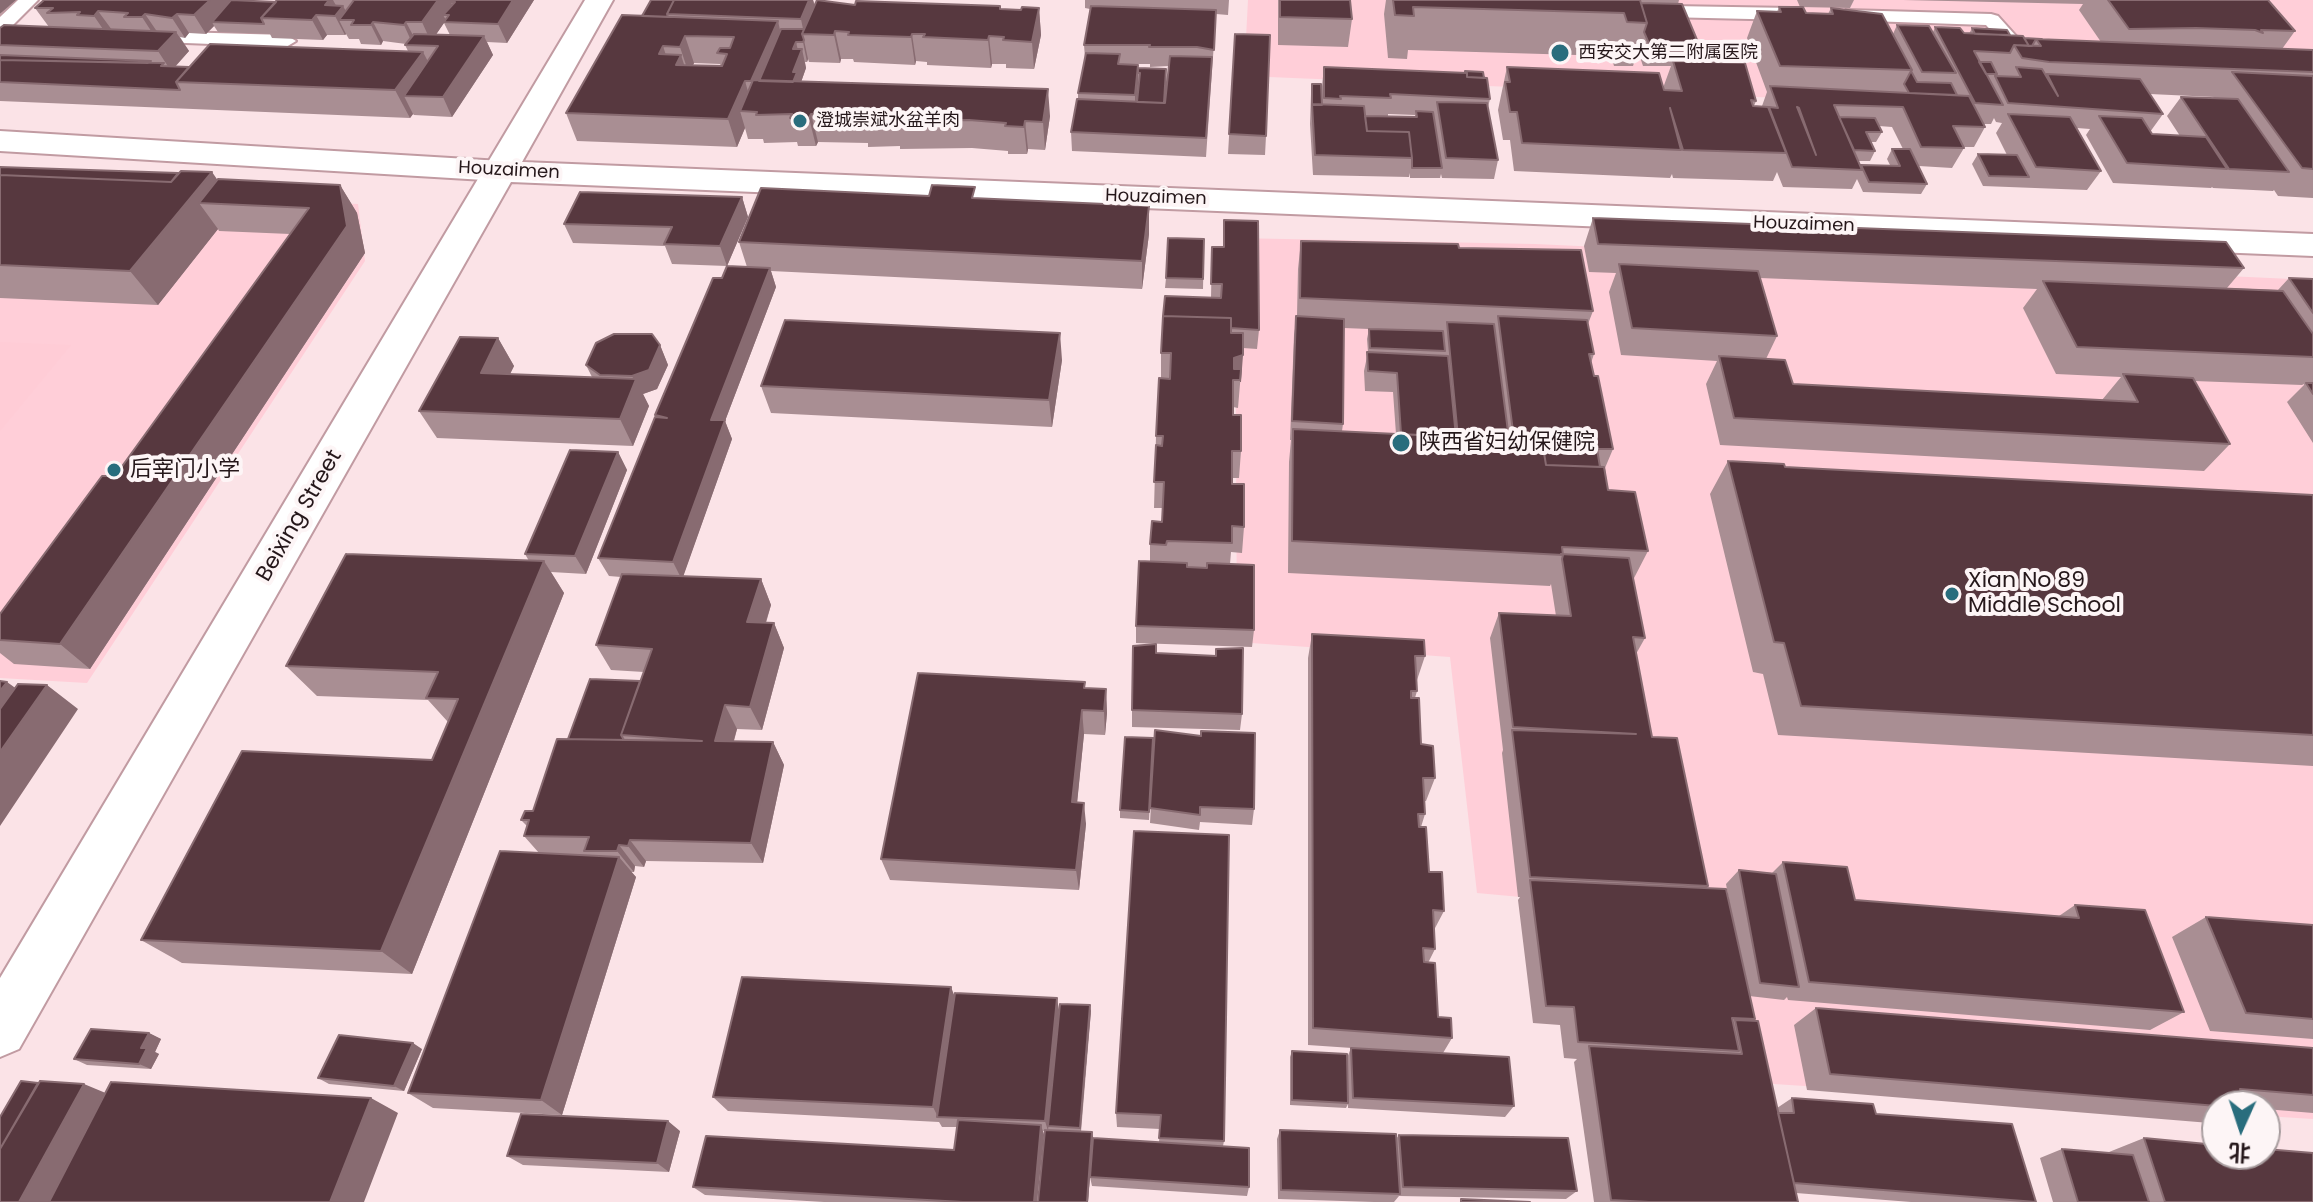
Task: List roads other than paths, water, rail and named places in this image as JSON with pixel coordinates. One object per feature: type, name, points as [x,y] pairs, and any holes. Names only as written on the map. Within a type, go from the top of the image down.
[{"type":"street","name":"Beixing Street","points":[[0,1030],[599,0]]},
{"type":"street","name":"Houzaimen","points":[[0,141],[501,171],[2313,245]]},
{"type":"lane","points":[[5,30],[29,0]]},
{"type":"lane","points":[[1661,0],[1665,11],[1991,20],[2025,57],[2041,57]]},
{"type":"lane","points":[[127,36],[286,41]]},
{"type":"place","name":"西安交大第二附属医院","points":[[1560,53]]},
{"type":"place","name":"澄城崇斌水盆羊肉","points":[[800,121]]},
{"type":"place","name":"陕西省妇幼保健院","points":[[1401,443]]},
{"type":"place","name":"后宰门小学","points":[[114,470]]},
{"type":"place","name":"Xian No 89 Middle School","points":[[1952,594]]}]
